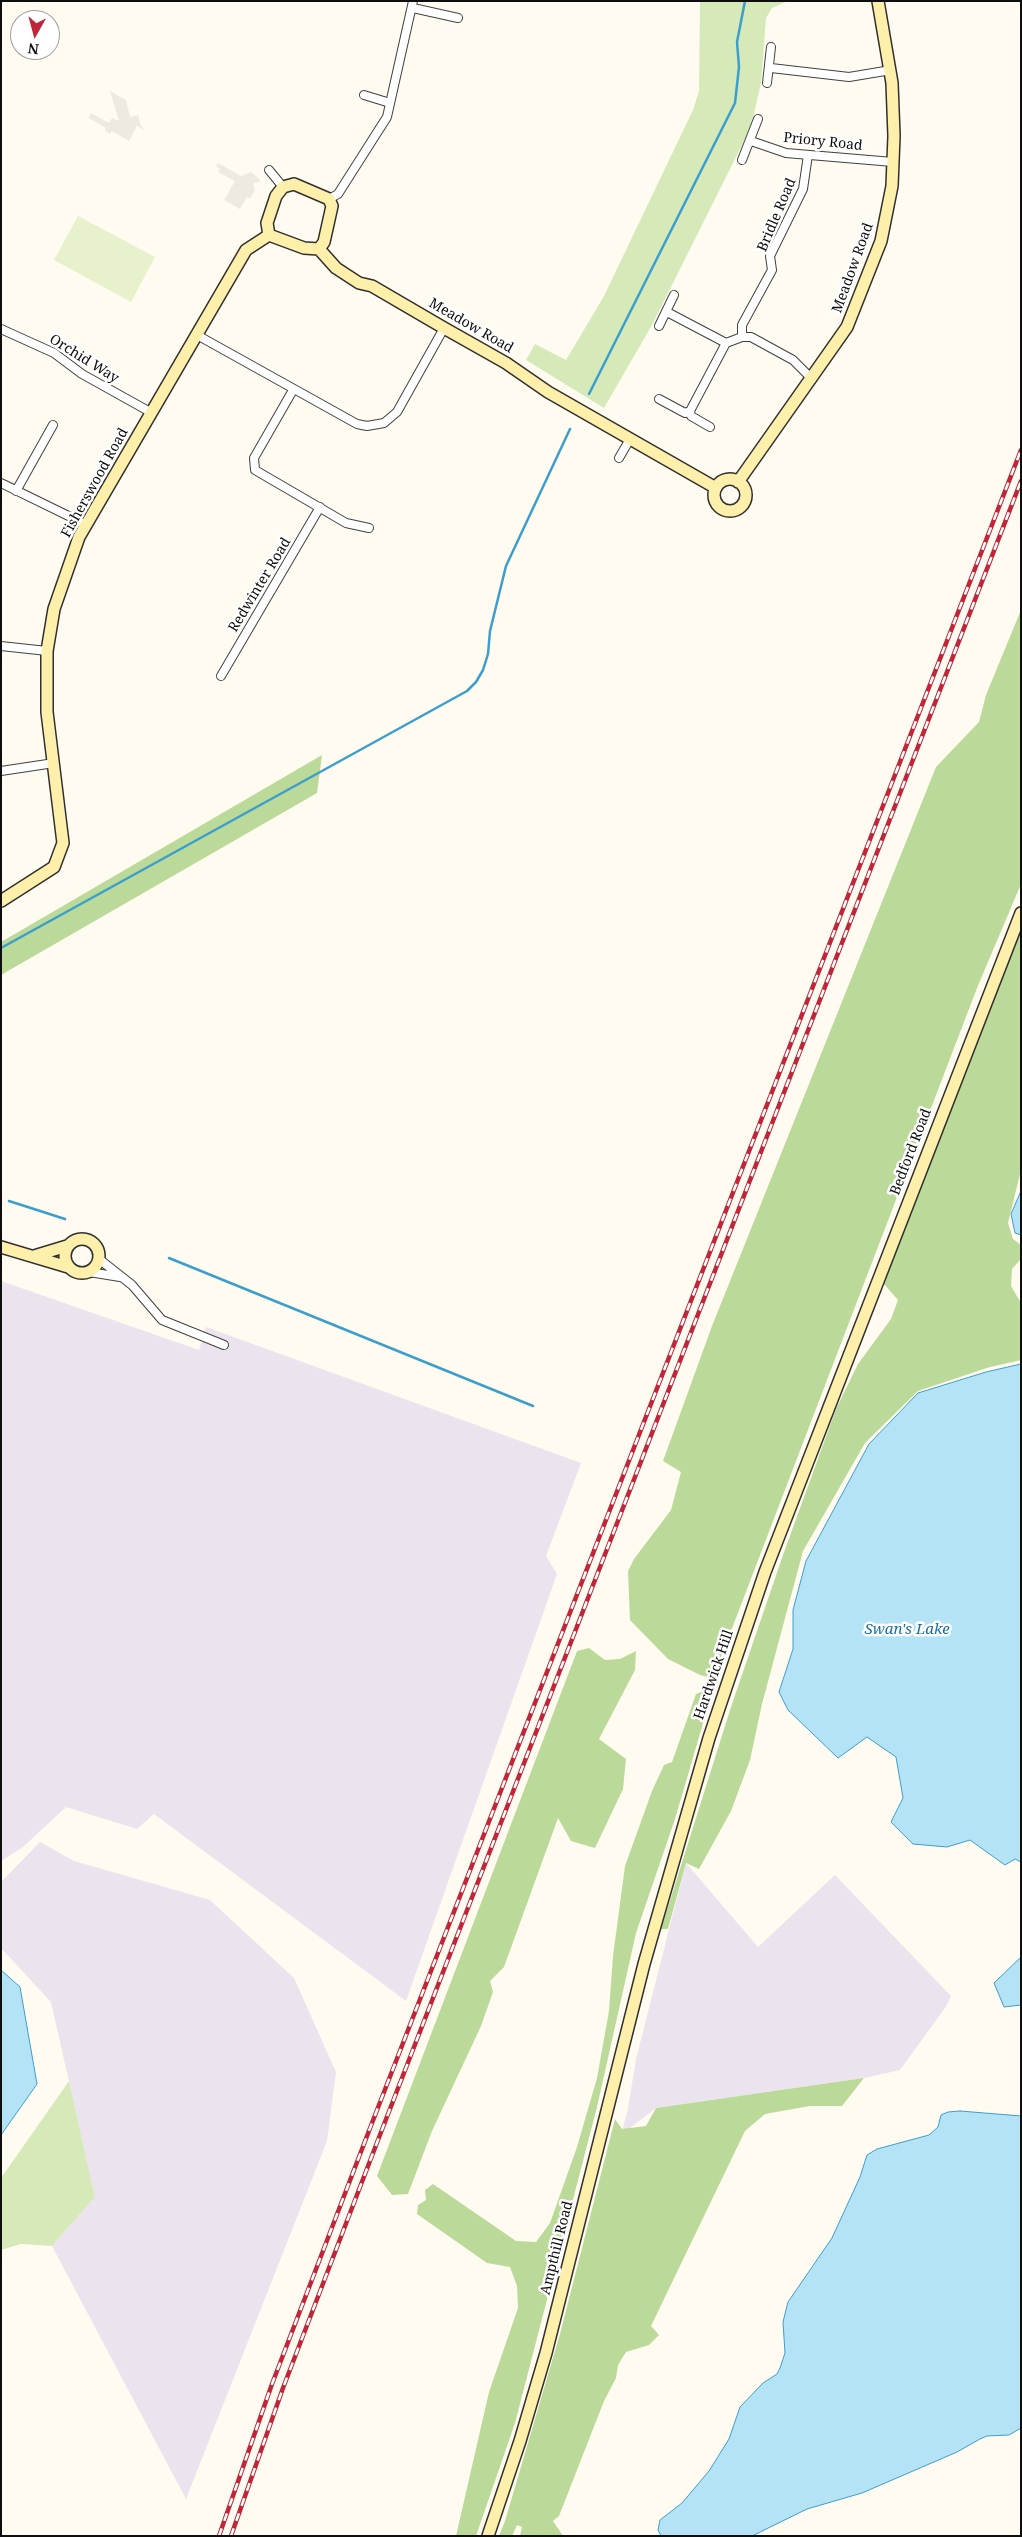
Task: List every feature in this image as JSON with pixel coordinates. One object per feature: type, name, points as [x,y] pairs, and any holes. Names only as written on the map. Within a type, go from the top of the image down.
[{"type":"street","name":"Meadow Road","points":[[738,482],[812,380],[847,327],[867,280],[888,217],[893,162],[891,70],[878,1]]},
{"type":"street","points":[[329,198],[332,206],[324,242],[319,249],[304,248],[268,235],[267,223],[276,196],[283,186],[294,184],[329,198],[338,194],[386,117],[413,5],[458,18]]},
{"type":"street","points":[[767,83],[771,68],[772,47]]},
{"type":"street","points":[[771,68],[849,77],[891,70]]},
{"type":"street","points":[[364,96],[390,103]]},
{"type":"street","points":[[742,160],[758,119]]},
{"type":"street","name":"Priory Road","points":[[751,141],[786,153],[893,162]]},
{"type":"street","name":"Bridle Road","points":[[742,337],[742,325],[772,270],[770,256],[803,189],[808,155]]},
{"type":"street","points":[[269,170],[283,186]]},
{"type":"street","name":"Fisherswood Road","points":[[1,900],[54,867],[63,843],[47,712],[47,651],[54,609],[79,537],[246,250],[268,235]]},
{"type":"street","name":"Meadow Road","points":[[319,249],[336,268],[359,282],[372,286],[441,333],[716,488]]},
{"type":"street","points":[[659,326],[674,295]]},
{"type":"street","points":[[667,312],[726,343]]},
{"type":"street","name":"Orchid Way","points":[[1,329],[54,353],[82,374],[152,413]]},
{"type":"street","points":[[197,335],[357,424],[367,426],[384,423],[397,412],[441,333]]},
{"type":"street","points":[[690,412],[726,343],[742,337],[751,337],[793,360],[812,380]]},
{"type":"street","points":[[295,390],[254,458],[255,470],[346,522],[369,528]]},
{"type":"street","points":[[659,399],[685,413],[690,412]]},
{"type":"street","points":[[690,412],[691,416],[710,427]]},
{"type":"street","points":[[16,491],[53,425]]},
{"type":"street","points":[[619,458],[630,439]]},
{"type":"street","points":[[724,480],[738,482],[744,488],[745,497],[742,505],[734,510],[724,510],[717,505],[714,498],[716,488],[724,480]]},
{"type":"street","points":[[2,485],[85,524]]},
{"type":"street","name":"Redwinter Road","points":[[220,676],[320,508]]},
{"type":"street","points":[[1,646],[47,651]]},
{"type":"street","points":[[1,772],[54,763]]},
{"type":"street","name":"Bedford Road","points":[[830,1402],[1021,913]]},
{"type":"street","points":[[34,1256],[60,1250],[78,1240],[89,1240],[97,1248],[100,1259],[132,1285],[162,1320],[224,1345]]},
{"type":"street","points":[[67,1246],[66,1262],[68,1267]]},
{"type":"street","points":[[1,1247],[68,1267],[78,1273],[89,1272],[122,1278]]},
{"type":"street","points":[[89,1272],[94,1269],[100,1259]]},
{"type":"street","name":"Hardwick Hill","points":[[644,1964],[708,1738],[766,1572],[830,1402]]},
{"type":"street","name":"Ampthill Road","points":[[488,2536],[520,2441],[546,2354],[644,1964]]},
{"type":"shaded area","points":[[110,91],[126,100],[130,117],[138,115],[141,126],[145,130],[137,126],[129,141],[112,131],[110,134],[105,131],[106,128],[89,118],[91,113],[109,123],[112,118],[119,121]]},
{"type":"shaded area","points":[[218,163],[241,176],[251,172],[259,179],[260,182],[253,183],[255,190],[250,199],[247,197],[240,209],[224,200],[235,181],[218,172],[220,169],[216,166]]},
{"type":"shaded area","points":[[1,1281],[199,1350],[206,1327],[581,1463],[546,1556],[557,1574],[406,2001],[154,1814],[137,1829],[66,1807],[23,1847],[1,1861]]},
{"type":"shaded area","points":[[40,1842],[74,1861],[210,1900],[294,1978],[336,2072],[327,2141],[186,2499],[52,2246],[95,2197],[51,2002],[1,1948],[1,1882]]},
{"type":"shaded area","points":[[686,1863],[758,1947],[835,1875],[951,1996],[945,2008],[900,2070],[864,2078],[656,2108],[621,2135],[628,2109],[636,2059]]},
{"type":"green space","points":[[700,1],[788,1],[772,8],[766,18],[761,83],[753,118],[745,139],[652,325],[604,408],[526,360],[535,344],[566,360],[604,296],[693,110],[699,91]]},
{"type":"green space","points":[[78,216],[155,257],[131,302],[54,260]]},
{"type":"green space","points":[[1021,610],[1021,884],[977,988],[713,1678],[700,1675],[668,1659],[630,1620],[628,1571],[634,1559],[671,1510],[681,1472],[663,1461],[712,1326],[936,767],[979,722],[986,695]]},
{"type":"green space","points":[[322,755],[317,793],[1,975],[1,942]]},
{"type":"green space","points":[[1021,927],[1021,1170],[1008,1223],[1013,1239],[1021,1245],[1021,1259],[1012,1269],[1011,1286],[1021,1303],[1021,1360],[990,1367],[918,1391],[865,1443],[803,1551],[762,1704],[750,1760],[731,1811],[699,1869],[686,1863],[668,1929],[661,1929],[731,1707],[783,1555],[836,1409],[858,1364],[891,1319],[898,1300],[884,1284]]},
{"type":"green space","points":[[589,1648],[605,1660],[620,1659],[636,1651],[635,1670],[599,1739],[626,1759],[623,1789],[595,1848],[571,1841],[558,1818],[504,1967],[490,1981],[493,1992],[481,2026],[432,2131],[408,2194],[392,2195],[377,2176],[577,1651]]},
{"type":"green space","points":[[706,1690],[704,1720],[675,1819],[636,1933],[597,2107],[515,2423],[476,2536],[456,2536],[489,2392],[518,2308],[517,2286],[510,2267],[487,2263],[417,2214],[418,2205],[426,2200],[425,2190],[433,2184],[516,2241],[536,2242],[550,2223],[577,2147],[597,2078],[609,2011],[613,1956],[625,1866],[652,1791],[664,1765],[672,1762],[696,1694]]},
{"type":"green space","points":[[864,2078],[842,2106],[810,2106],[765,2114],[745,2131],[651,2326],[659,2335],[649,2345],[626,2352],[618,2365],[616,2378],[604,2401],[559,2516],[553,2521],[563,2536],[520,2536],[522,2527],[517,2525],[512,2536],[499,2536],[560,2334],[615,2119],[622,2129],[646,2126],[656,2108]]},
{"type":"green space","points":[[69,2081],[95,2197],[52,2246],[21,2244],[1,2250],[1,2178]]},
{"type":"water","points":[[1021,1191],[1021,1235],[1015,1233],[1011,1214]]},
{"type":"water","name":"Swan's Lake","points":[[1021,1364],[1021,1862],[1015,1859],[1005,1865],[970,1840],[947,1847],[913,1844],[891,1822],[903,1798],[896,1757],[867,1737],[838,1758],[788,1710],[779,1692],[793,1649],[793,1610],[806,1561],[869,1444],[918,1393],[986,1372]]},
{"type":"water","points":[[1021,1957],[1021,2005],[1004,2007],[994,1983]]},
{"type":"water","points":[[1,1970],[20,1987],[37,2084],[1,2135]]},
{"type":"water","points":[[960,2111],[1021,2116],[1021,2428],[1009,2435],[987,2436],[957,2452],[862,2493],[807,2509],[752,2536],[661,2536],[658,2530],[660,2520],[682,2503],[709,2471],[729,2439],[740,2407],[763,2383],[777,2374],[785,2353],[783,2322],[788,2302],[832,2238],[860,2177],[867,2155],[877,2149],[929,2135],[938,2127],[941,2115]]},
{"type":"waterway","points":[[589,394],[735,103],[739,67],[737,42],[745,1]]},
{"type":"waterway","points":[[1,948],[467,691],[476,682],[483,670],[488,654],[490,631],[506,566],[570,429]]},
{"type":"waterway","points":[[9,1201],[65,1219]]},
{"type":"waterway","points":[[169,1258],[533,1406]]},
{"type":"railway","points":[[219,2536],[272,2384],[372,2123],[1021,450]]},
{"type":"railway","points":[[231,2536],[283,2388],[383,2127],[1021,481]]}]
